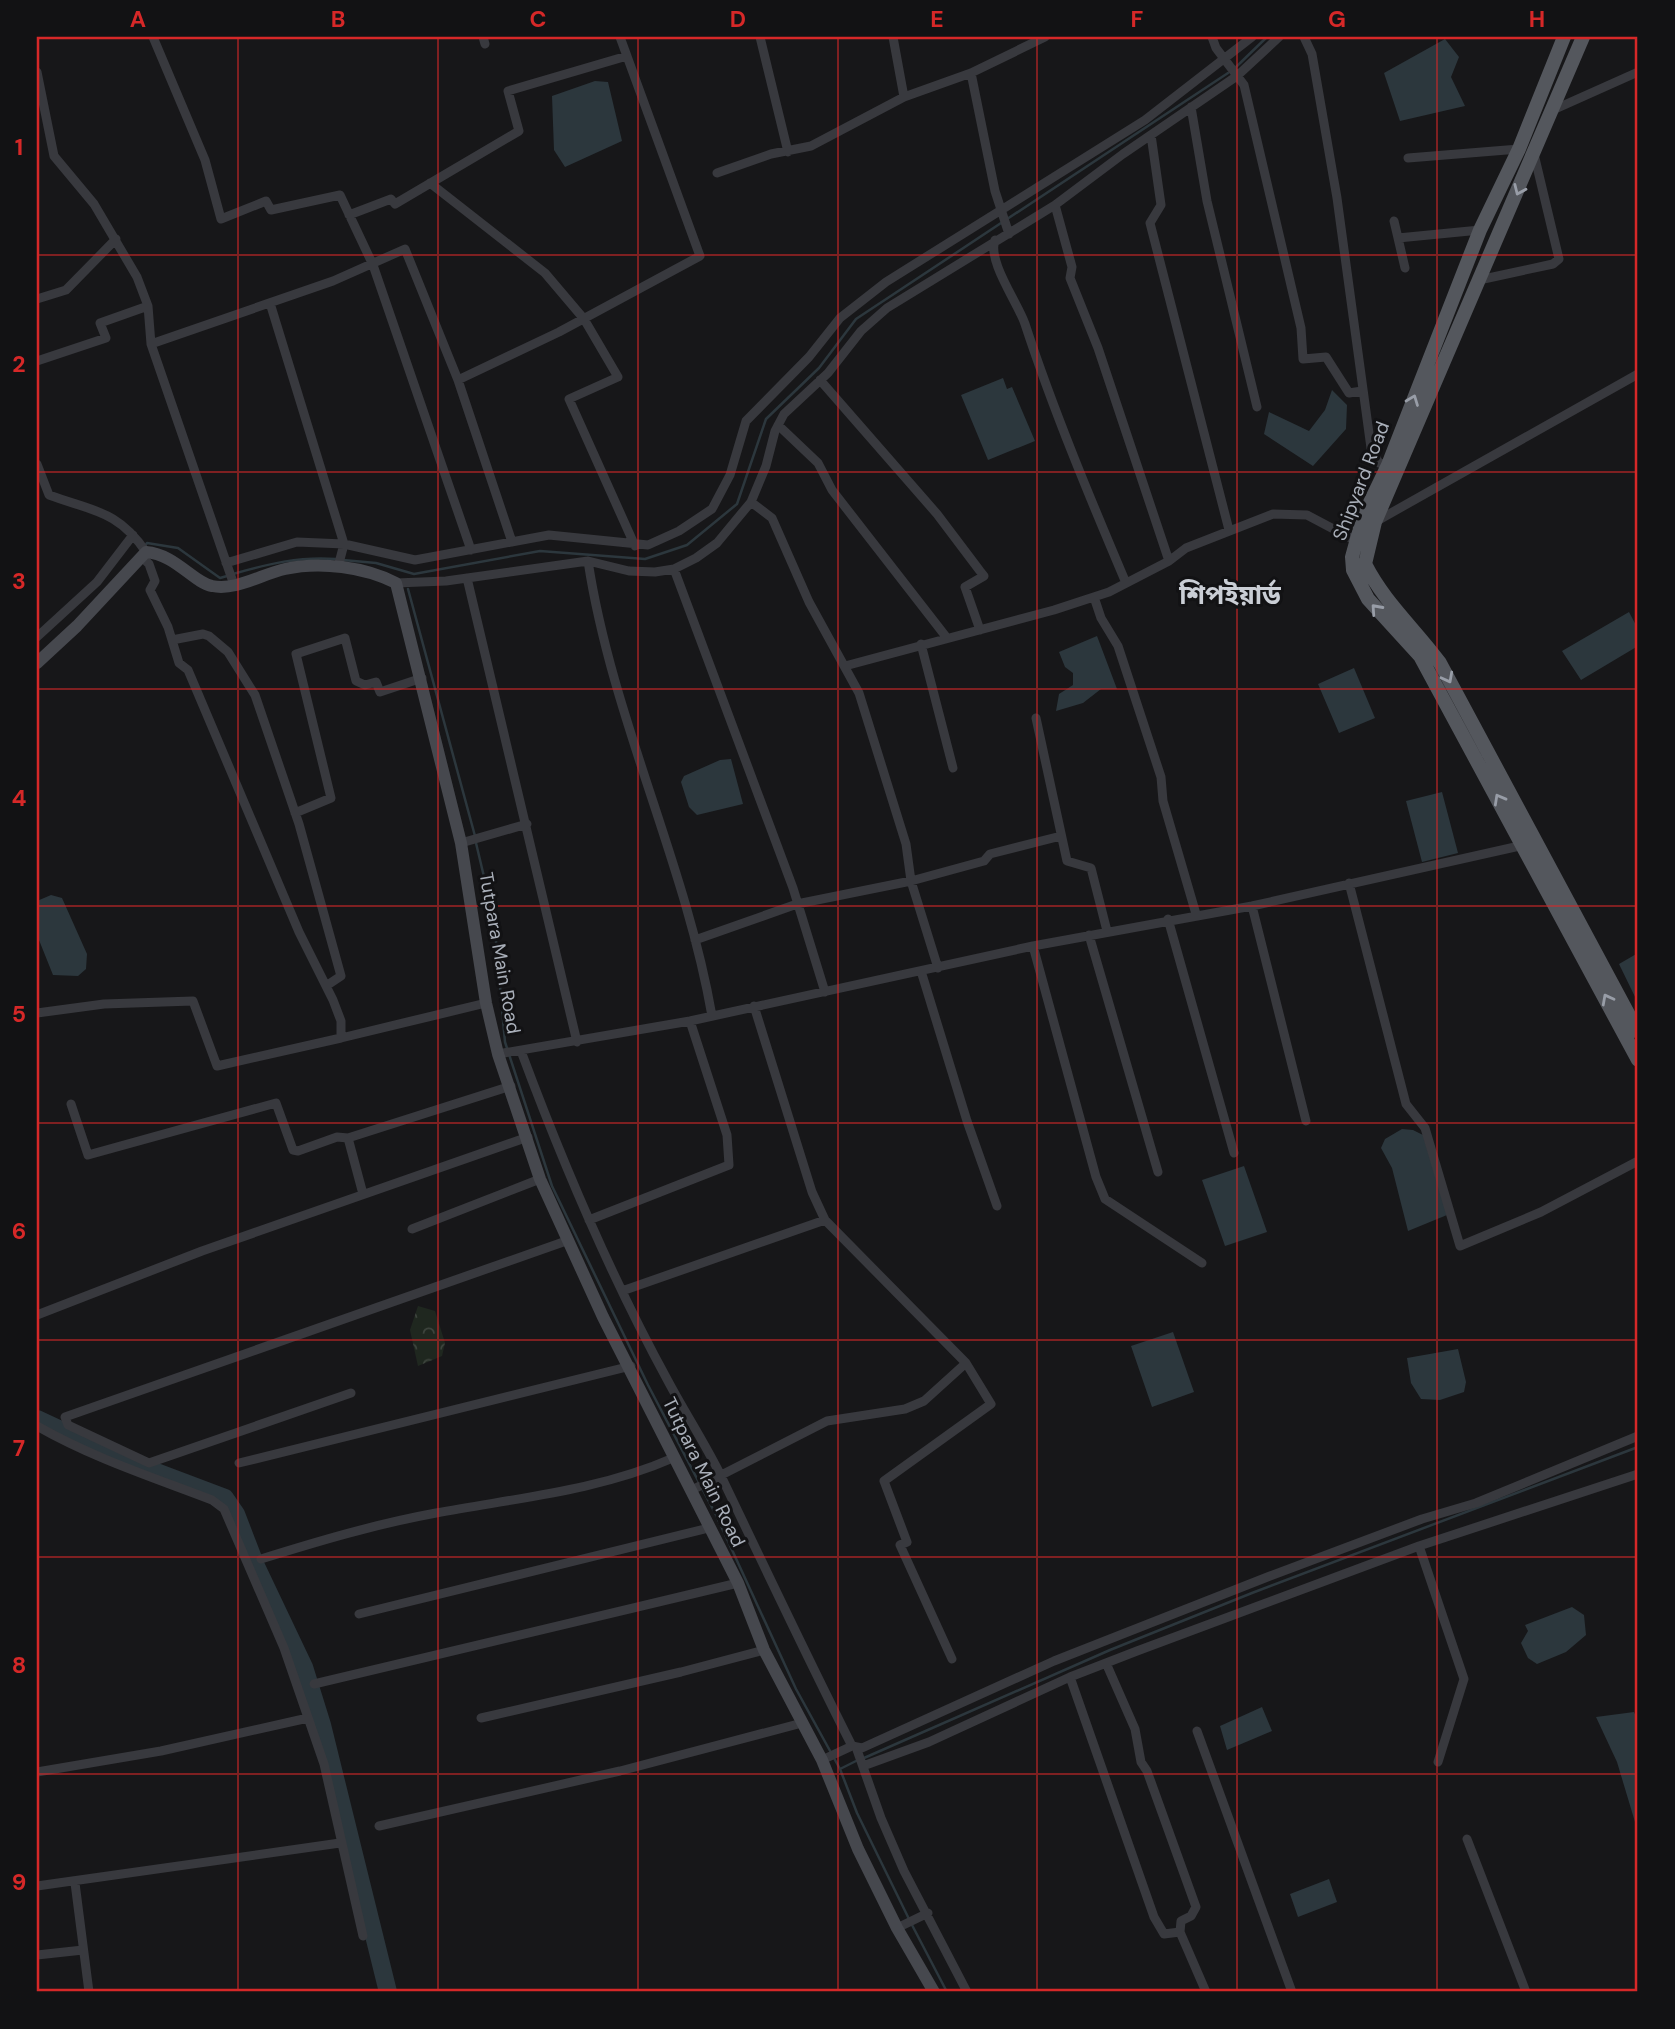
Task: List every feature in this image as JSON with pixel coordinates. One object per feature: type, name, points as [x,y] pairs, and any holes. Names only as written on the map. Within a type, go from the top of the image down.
[{"type":"main road","name":"Shipyard Road","points":[[1564,37],[1519,149],[1480,230],[1356,541],[1353,570],[1359,586],[1420,656],[1638,1032]]},
{"type":"main road","points":[[1375,522],[1584,37]]},
{"type":"main road","name":"Shipyard Road","points":[[1375,522],[1365,564],[1389,603],[1409,623],[1440,663],[1638,1060]]},
{"type":"street","points":[[153,37],[205,160],[221,219],[266,201],[271,210],[340,195],[373,265],[471,550]]},
{"type":"street","points":[[458,380],[584,319],[700,256],[620,37]]},
{"type":"street","points":[[760,37],[788,152]]},
{"type":"street","points":[[893,37],[904,97]]},
{"type":"street","points":[[717,173],[771,153],[811,146],[904,97],[971,73],[1045,37]]},
{"type":"street","points":[[1212,37],[1216,48],[1244,85],[1301,328],[1303,359],[1326,357],[1349,393],[1362,391]]},
{"type":"street","points":[[1126,583],[1064,438],[1025,323],[995,259],[993,247],[1004,222],[1145,120],[1252,37]]},
{"type":"street","points":[[227,565],[297,542],[344,544],[415,560],[549,535],[635,546],[648,545],[679,531],[712,509],[730,475],[746,421],[809,357],[840,318],[886,282],[1004,222],[1055,205],[1150,135],[1237,76],[1279,37]]},
{"type":"street","points":[[1304,37],[1312,54],[1337,198],[1371,448],[1379,463],[1388,465]]},
{"type":"street","points":[[349,215],[391,199],[395,204],[519,131],[508,91],[627,56]]},
{"type":"street","points":[[37,72],[54,156],[94,204],[137,277],[148,306],[151,344],[234,583]]},
{"type":"street","points":[[1553,110],[1638,72]]},
{"type":"street","points":[[971,73],[1004,222]]},
{"type":"street","points":[[1191,107],[1207,201],[1257,407]]},
{"type":"street","points":[[1150,135],[1161,205],[1150,223],[1229,530]]},
{"type":"street","points":[[1408,158],[1519,149]]},
{"type":"street","points":[[1479,280],[1553,264],[1559,260],[1534,154]]},
{"type":"street","points":[[430,183],[545,273],[584,319],[618,377],[569,399],[635,546]]},
{"type":"street","points":[[1055,205],[1072,267],[1070,278],[1133,447],[1169,561]]},
{"type":"street","points":[[1394,220],[1405,268]]},
{"type":"street","points":[[1398,238],[1480,230]]},
{"type":"street","points":[[37,299],[66,290],[116,239]]},
{"type":"street","points":[[144,555],[179,563],[210,586],[234,583],[287,568],[340,562],[396,583],[467,578],[588,561],[629,571],[655,572],[674,569],[717,543],[751,502],[784,414],[820,380],[861,331],[887,309],[995,240]]},
{"type":"street","points":[[151,344],[373,265],[405,249],[458,380],[512,542]]},
{"type":"street","points":[[270,303],[344,544],[340,562]]},
{"type":"street","points":[[37,361],[106,338],[100,323],[148,306]]},
{"type":"street","name":"Shipyard Road","points":[[1375,522],[1638,374]]},
{"type":"street","points":[[820,380],[937,514],[984,576],[965,587],[980,629]]},
{"type":"street","points":[[778,425],[818,463],[832,490],[947,638]]},
{"type":"street","points":[[37,464],[49,495],[111,515],[135,536],[155,581],[150,590],[172,640],[178,663],[188,670],[277,882],[326,986],[341,1021],[341,1038]]},
{"type":"street","points":[[751,502],[772,518],[809,602],[859,693],[906,844],[911,881],[937,968]]},
{"type":"street","points":[[845,666],[1094,597],[1169,561],[1186,548],[1273,514],[1307,515],[1356,541]]},
{"type":"street","points":[[37,637],[97,582],[135,536]]},
{"type":"street","points":[[37,663],[144,555]]},
{"type":"street","points":[[588,561],[605,652],[702,958],[712,1016]]},
{"type":"street","points":[[674,569],[797,904],[825,992]]},
{"type":"street","points":[[467,578],[577,1042]]},
{"type":"street","name":"Tutpara Main Road","points":[[396,583],[471,841],[486,1003],[498,1054],[511,1086],[540,1180],[603,1317],[631,1366],[673,1458],[738,1583],[764,1650],[822,1760],[858,1849],[897,1928],[934,1992]]},
{"type":"street","points":[[1094,597],[1101,618],[1118,646],[1161,777],[1163,801],[1196,914]]},
{"type":"street","points":[[172,640],[203,634],[228,652],[255,695],[295,813],[341,976],[326,986]]},
{"type":"street","points":[[295,813],[331,798],[296,654],[345,638],[356,681],[365,685],[376,682],[380,692],[422,678]]},
{"type":"street","points":[[921,644],[953,768]]},
{"type":"street","points":[[1036,718],[1067,861],[1091,868],[1107,931]]},
{"type":"street","points":[[471,841],[527,824]]},
{"type":"street","points":[[695,940],[797,904],[911,881],[984,861],[990,854],[1061,836]]},
{"type":"street","points":[[498,1054],[690,1021],[1033,946],[1168,919],[1252,906],[1530,843]]},
{"type":"street","points":[[1349,883],[1406,1104],[1425,1128],[1460,1246],[1541,1212],[1638,1161]]},
{"type":"street","points":[[1252,906],[1306,1121]]},
{"type":"street","points":[[1168,919],[1234,1153]]},
{"type":"street","points":[[1089,935],[1157,1172]]},
{"type":"street","points":[[1033,946],[1096,1177],[1105,1199],[1202,1264]]},
{"type":"street","points":[[921,971],[967,1121],[997,1206]]},
{"type":"street","points":[[37,1013],[104,1004],[193,1001],[217,1066],[486,1003]]},
{"type":"street","points":[[754,1006],[812,1192],[825,1220],[966,1363],[991,1404],[884,1481],[907,1542],[900,1545],[953,1660]]},
{"type":"street","points":[[589,1220],[729,1165],[727,1135],[690,1021]]},
{"type":"street","points":[[521,1051],[569,1178],[622,1291],[668,1381],[722,1476],[767,1576],[854,1746],[904,1871],[967,1992]]},
{"type":"street","points":[[71,1104],[89,1155],[276,1103],[293,1150],[298,1152],[337,1137],[348,1138],[511,1086]]},
{"type":"street","points":[[37,1315],[190,1256],[528,1137]]},
{"type":"street","points":[[348,1138],[363,1194]]},
{"type":"street","points":[[412,1229],[540,1180]]},
{"type":"street","points":[[622,1291],[825,1220]]},
{"type":"street","points":[[351,1393],[149,1463],[68,1425],[65,1417],[569,1240]]},
{"type":"street","points":[[692,1490],[827,1421],[905,1409],[924,1401],[966,1363]]},
{"type":"street","points":[[239,1463],[631,1366]]},
{"type":"street","points":[[37,1426],[72,1446],[122,1468],[212,1500],[224,1509],[284,1647],[324,1765],[363,1936]]},
{"type":"street","points":[[822,1760],[854,1746],[862,1748],[1054,1661],[1422,1519],[1476,1503],[1638,1436]]},
{"type":"street","points":[[261,1559],[388,1523],[588,1487],[637,1474],[673,1458]]},
{"type":"street","points":[[863,1766],[929,1742],[1106,1663],[1419,1546],[1638,1474]]},
{"type":"street","points":[[359,1614],[709,1528]]},
{"type":"street","points":[[1419,1546],[1464,1679],[1438,1762]]},
{"type":"street","points":[[314,1684],[738,1583]]},
{"type":"street","points":[[481,1718],[764,1650]]},
{"type":"street","points":[[1106,1663],[1135,1729],[1141,1762],[1147,1771],[1196,1907],[1191,1916],[1181,1921],[1180,1932],[1206,1992]]},
{"type":"street","points":[[1070,1677],[1154,1917],[1164,1934],[1180,1932]]},
{"type":"street","points":[[37,1772],[161,1751],[308,1718]]},
{"type":"street","points":[[379,1826],[620,1771],[802,1723]]},
{"type":"street","points":[[1197,1731],[1292,1992]]},
{"type":"street","points":[[1467,1839],[1527,1992]]},
{"type":"street","points":[[37,1886],[75,1883],[340,1843]]},
{"type":"street","points":[[75,1883],[89,1992]]},
{"type":"street","points":[[897,1928],[928,1913]]},
{"type":"street","points":[[37,1955],[83,1950]]},
{"type":"green space","points":[[418,1306],[435,1311],[445,1343],[442,1356],[418,1366],[410,1330]]},
{"type":"shaded area","points":[[1445,39],[1459,57],[1451,77],[1465,106],[1400,121],[1384,73]]},
{"type":"shaded area","points":[[595,81],[608,82],[622,141],[565,167],[554,150],[552,96]]},
{"type":"shaded area","points":[[1003,378],[1007,389],[1012,387],[1035,441],[988,460],[961,395]]},
{"type":"shaded area","points":[[1332,390],[1347,405],[1346,429],[1313,466],[1264,434],[1269,412],[1309,431],[1325,410]]},
{"type":"shaded area","points":[[1629,612],[1638,629],[1638,646],[1581,680],[1562,651]]},
{"type":"shaded area","points":[[1097,636],[1117,689],[1101,689],[1083,703],[1056,711],[1059,694],[1073,685],[1073,673],[1065,667],[1059,652]]},
{"type":"shaded area","points":[[1354,668],[1375,718],[1339,733],[1318,684]]},
{"type":"shaded area","points":[[731,759],[743,804],[697,815],[689,807],[681,782],[684,776],[720,760]]},
{"type":"shaded area","points":[[1442,792],[1458,853],[1422,862],[1406,801]]},
{"type":"shaded area","points":[[51,895],[62,898],[87,954],[86,969],[78,976],[53,975],[37,935],[37,901]]},
{"type":"shaded area","points":[[1638,953],[1638,1003],[1619,964]]},
{"type":"shaded area","points":[[1402,1129],[1423,1135],[1447,1215],[1408,1231],[1392,1168],[1381,1148],[1385,1139]]},
{"type":"shaded area","points":[[1244,1166],[1267,1232],[1225,1246],[1202,1180]]},
{"type":"shaded area","points":[[1173,1332],[1194,1392],[1152,1407],[1131,1346]]},
{"type":"shaded area","points":[[1458,1349],[1466,1382],[1464,1392],[1440,1400],[1421,1399],[1411,1383],[1407,1358]]},
{"type":"shaded area","points":[[1572,1607],[1584,1615],[1586,1635],[1566,1652],[1537,1664],[1528,1658],[1521,1643],[1528,1631],[1525,1625]]},
{"type":"shaded area","points":[[1262,1707],[1272,1731],[1227,1750],[1220,1726]]},
{"type":"shaded area","points":[[1634,1712],[1638,1721],[1638,1832],[1617,1762],[1596,1717]]},
{"type":"shaded area","points":[[1329,1879],[1337,1902],[1298,1917],[1290,1894]]},
{"type":"waterway","points":[[1236,67],[1267,37]]},
{"type":"waterway","points":[[343,560],[376,563],[414,574],[540,551],[645,559],[687,545],[737,504],[766,419],[819,368],[856,319],[1228,73]]},
{"type":"waterway","points":[[144,547],[147,543],[178,548],[220,578],[227,576]]},
{"type":"waterway","points":[[233,574],[284,562],[336,559]]},
{"type":"waterway","points":[[408,589],[475,836]]},
{"type":"waterway","points":[[476,843],[494,919],[505,1042],[552,1186],[648,1385],[716,1515],[796,1689],[840,1769],[857,1813],[909,1919]]},
{"type":"waterway","points":[[37,1419],[127,1461],[225,1498],[236,1514],[256,1566],[304,1667],[322,1725],[388,1992]]},
{"type":"waterway","points":[[864,1758],[1110,1650],[1252,1593],[1638,1447]]},
{"type":"waterway","points":[[840,1769],[856,1761]]},
{"type":"waterway","points":[[912,1925],[947,1992]]},
{"type":"district","name":"শিপইয়ার্ড","points":[[1230,595]]}]
